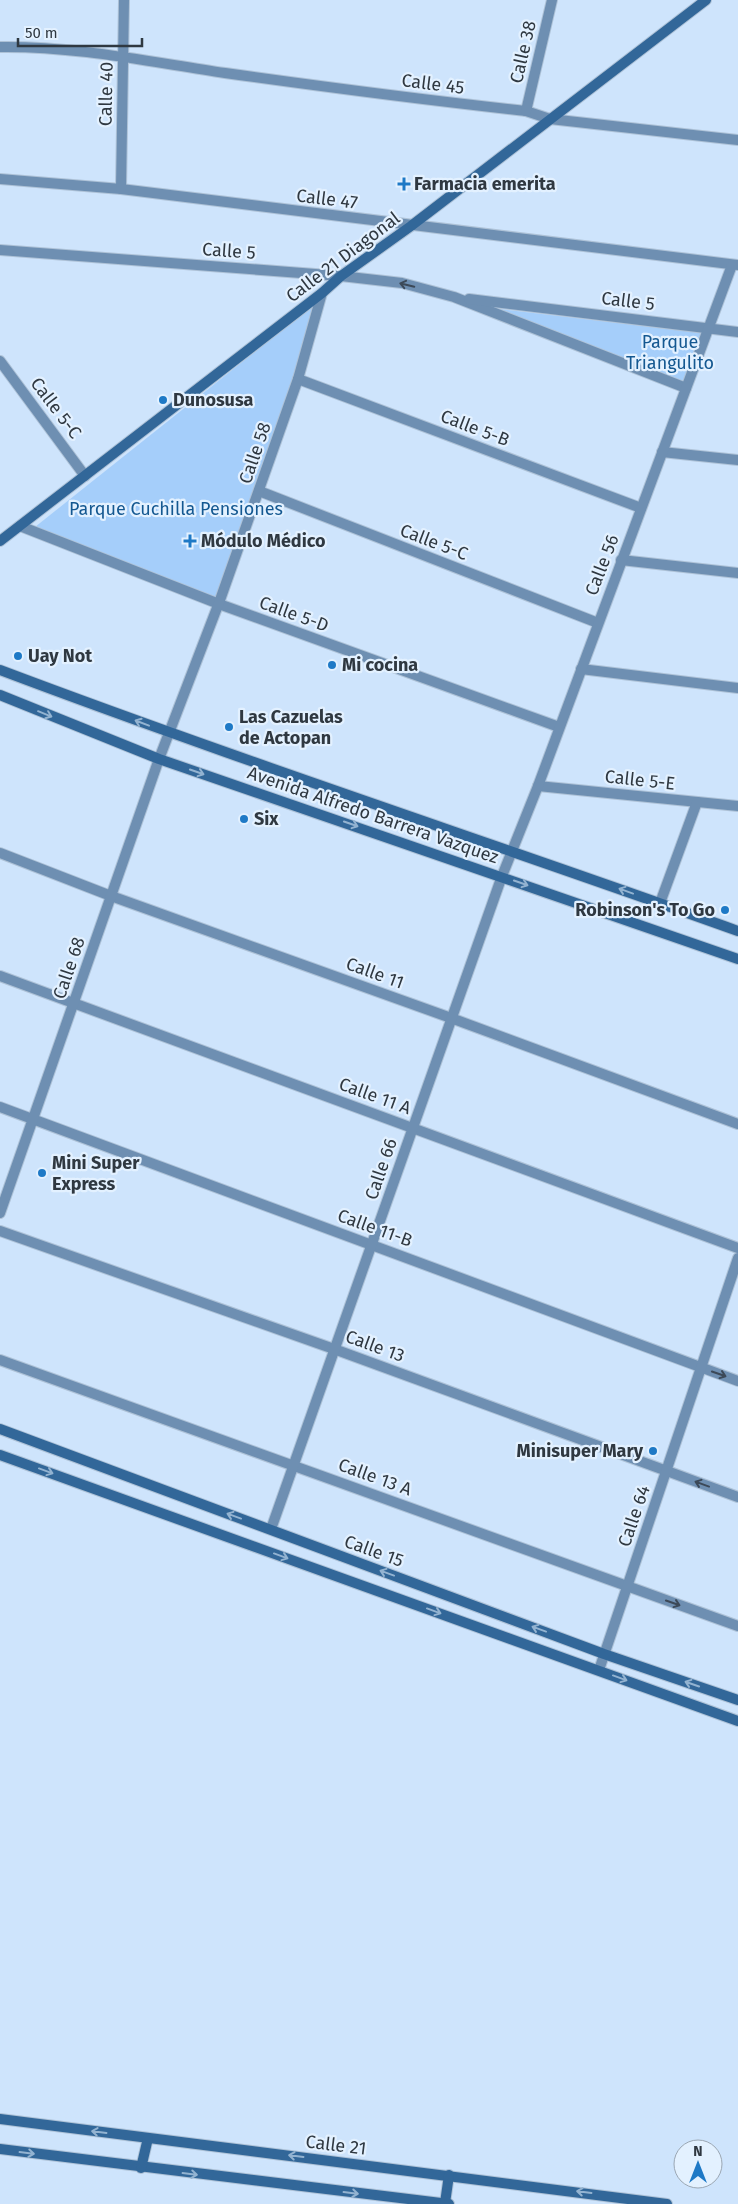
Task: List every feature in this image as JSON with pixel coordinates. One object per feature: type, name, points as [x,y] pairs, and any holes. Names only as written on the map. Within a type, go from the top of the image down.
[{"type":"street","name":"Calle 40","points":[[121,189],[124,0]]},
{"type":"street","name":"Calle 38","points":[[526,111],[552,0]]},
{"type":"street","name":"Calle 21 Diagonal","points":[[0,541],[322,293],[341,276],[411,226],[706,0]]},
{"type":"street","name":"Calle 45","points":[[0,47],[40,47],[359,92],[526,111],[550,120],[738,140]]},
{"type":"street","name":"Calle 47","points":[[0,179],[121,189],[735,265]]},
{"type":"street","name":"Calle 5","points":[[0,250],[341,276],[402,283],[454,298],[686,388]]},
{"type":"street","name":"Calle 56","points":[[502,876],[538,786],[686,388],[735,265]]},
{"type":"street","name":"Calle 58","points":[[171,734],[298,379],[322,293]]},
{"type":"street","name":"Calle 5","points":[[454,298],[738,332]]},
{"type":"street","name":"Calle 5-C","points":[[0,360],[85,476]]},
{"type":"street","name":"Calle 5-B","points":[[298,379],[641,508]]},
{"type":"street","points":[[662,452],[738,460]]},
{"type":"street","name":"Calle 5-C","points":[[258,491],[598,623]]},
{"type":"street","name":"Calle 5-D","points":[[20,526],[219,604],[559,727]]},
{"type":"street","points":[[621,560],[738,573]]},
{"type":"street","points":[[580,669],[738,688]]},
{"type":"street","name":"Avenida Alfredo Barrera Vazquez","points":[[0,670],[171,734],[513,850],[738,932]]},
{"type":"street","name":"Avenida Alfredo Barrera Vazquez","points":[[0,696],[159,759],[738,959]]},
{"type":"street","name":"Calle 68","points":[[0,1213],[159,759],[171,734]]},
{"type":"street","name":"Calle 5-E","points":[[538,786],[738,806]]},
{"type":"street","points":[[660,903],[697,802]]},
{"type":"street","name":"Calle 11","points":[[0,853],[111,896],[451,1018],[738,1124]]},
{"type":"street","name":"Calle 66","points":[[271,1529],[502,876]]},
{"type":"street","name":"Calle 11 A","points":[[0,976],[73,1005],[413,1127],[738,1248]]},
{"type":"street","name":"Calle 11-B","points":[[0,1108],[372,1244],[738,1381]]},
{"type":"street","name":"Calle 13","points":[[0,1231],[334,1349],[738,1497]]},
{"type":"street","name":"Calle 64","points":[[598,1670],[738,1258]]},
{"type":"street","name":"Calle 13 A","points":[[0,1360],[294,1464],[738,1626]]},
{"type":"street","name":"Calle 15","points":[[0,1429],[604,1654],[738,1700]]},
{"type":"street","name":"Calle 15","points":[[0,1454],[738,1721]]},
{"type":"street","name":"Calle 21","points":[[0,2119],[667,2204]]},
{"type":"street","points":[[141,2168],[148,2138]]},
{"type":"street","points":[[0,2149],[141,2168],[449,2204]]},
{"type":"street","points":[[445,2204],[449,2175]]},
{"type":"green space","name":"Parque Cuchilla Pensiones","points":[[315,304],[294,390],[220,600],[35,527]]},
{"type":"green space","name":"Parque Triangulito","points":[[499,309],[701,333],[683,381]]},
{"type":"place","name":"Farmacia emerita","points":[[404,184]]},
{"type":"place","name":"Dunosusa","points":[[163,400]]},
{"type":"place","name":"Módulo Médico","points":[[190,541]]},
{"type":"place","name":"Uay Not","points":[[18,656]]},
{"type":"place","name":"Mi cocina","points":[[332,665]]},
{"type":"place","name":"Las Cazuelas de Actopan","points":[[229,727]]},
{"type":"place","name":"Six","points":[[244,819]]},
{"type":"place","name":"Robinson's To Go","points":[[725,910]]},
{"type":"place","name":"Mini Super Express","points":[[42,1173]]},
{"type":"place","name":"Minisuper Mary","points":[[653,1451]]}]
